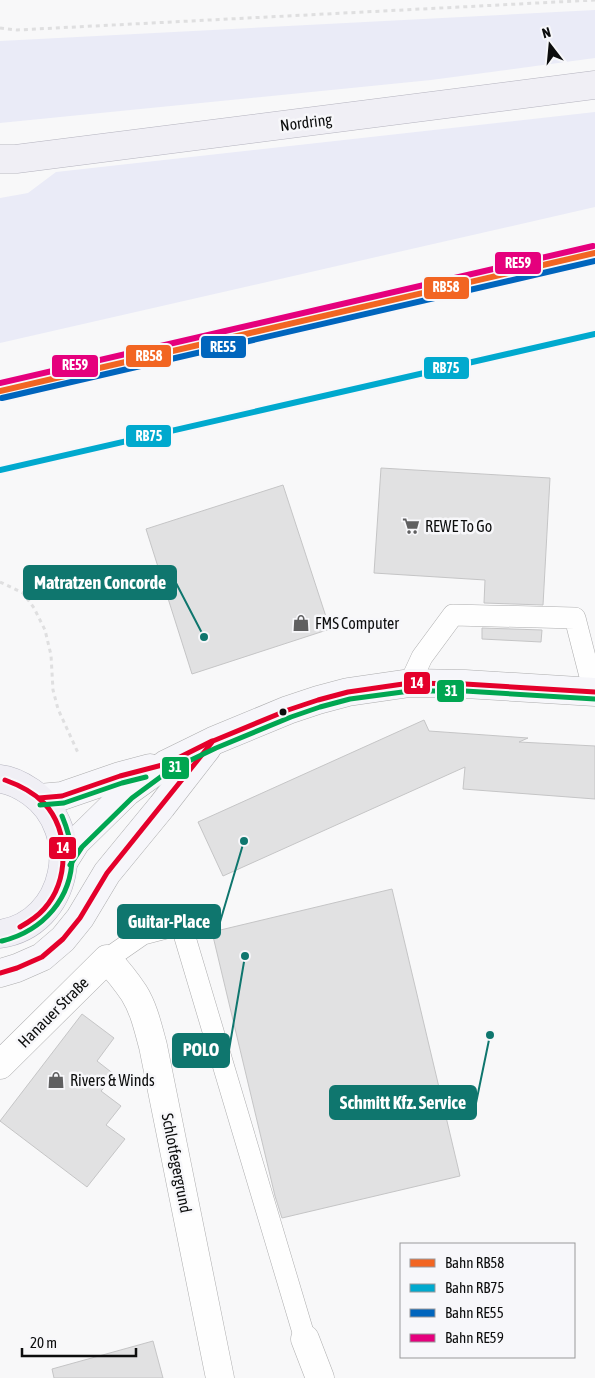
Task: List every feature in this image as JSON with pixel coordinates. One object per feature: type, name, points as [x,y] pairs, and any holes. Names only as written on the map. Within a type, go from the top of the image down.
[{"type":"main road","name":"Nordring","points":[[5,160],[595,85]]},
{"type":"main road","points":[[64,860],[76,842],[128,792],[166,764],[213,740],[318,700],[348,692],[410,682],[595,692]]},
{"type":"main road","points":[[0,973],[18,968],[42,957],[63,939],[80,918],[107,873],[213,740]]},
{"type":"main road","points":[[39,798],[62,796],[120,776],[166,764]]},
{"type":"main road","points":[[0,779],[22,786],[39,798],[54,816],[62,838],[64,860],[61,880],[52,898],[40,914],[24,926],[0,934]]},
{"type":"street","name":"Hanauer Straße","points":[[0,1065],[106,959]]},
{"type":"street","name":"Schlotfegergrund","points":[[106,959],[122,976],[135,995],[145,1018],[153,1046],[220,1378]]},
{"type":"street","points":[[305,1339],[320,1378]]},
{"type":"lane","points":[[410,682],[422,657],[452,615],[575,618],[595,692]]},
{"type":"lane","points":[[106,959],[143,934],[180,924],[305,1339]]},
{"type":"path","points":[[0,28],[17,30],[595,0]]},
{"type":"path","points":[[0,582],[23,594],[34,608],[45,630],[51,655],[52,690],[58,709],[93,785]]},
{"type":"shaded area","points":[[595,10],[595,58],[431,80],[0,123],[0,41]]},
{"type":"shaded area","points":[[595,112],[595,207],[0,343],[0,198],[28,193],[56,172]]},
{"type":"building","points":[[381,468],[550,478],[543,605],[484,603],[485,580],[374,573]]},
{"type":"building","points":[[283,485],[330,629],[192,674],[146,529]]},
{"type":"building","points":[[482,628],[542,630],[541,642],[482,639]]},
{"type":"building","points":[[424,720],[429,731],[528,738],[519,742],[595,746],[595,799],[463,789],[465,767],[223,876],[198,822]]},
{"type":"building","points":[[392,889],[460,1176],[282,1218],[275,1196],[212,932]]},
{"type":"building","points":[[82,1014],[114,1038],[97,1061],[115,1075],[101,1091],[121,1106],[106,1125],[125,1139],[87,1187],[0,1121]]},
{"type":"building","points":[[153,1341],[163,1378],[54,1378],[52,1369]]},
{"type":"rail line","name":"RE59","points":[[0,383],[593,246]]},
{"type":"rail line","name":"RB58","points":[[0,391],[595,253]]},
{"type":"rail line","name":"RE55","points":[[2,398],[595,261]]},
{"type":"rail line","name":"RB75","points":[[0,470],[595,334]]},
{"type":"transit line","name":"14","points":[[0,973],[42,957],[63,939],[80,918],[107,873],[213,741],[288,710],[318,700],[348,692],[410,683],[465,684],[595,692]]},
{"type":"transit line","name":"31","points":[[70,865],[82,847],[132,798],[170,770],[216,748],[320,707],[350,699],[410,691],[465,691],[595,699]]},
{"type":"transit line","name":"14","points":[[39,798],[62,796],[120,776],[166,764],[212,741]]},
{"type":"transit line","name":"31","points":[[40,805],[64,803],[122,783],[146,777]]},
{"type":"transit line","name":"14","points":[[5,780],[26,789],[44,803],[52,814],[62,841],[62,871],[52,898],[39,914],[20,927]]},
{"type":"transit line","name":"31","points":[[2,941],[17,936],[42,921],[61,898],[71,870],[72,854],[71,844],[62,816]]},
{"type":"place","name":"REWE To Go","points":[[411,526]]},
{"type":"place","name":"FMS Computer","points":[[301,623]]},
{"type":"place","name":"Matratzen Concorde","points":[[204,637]]},
{"type":"place","name":"Guitar-Place","points":[[244,841]]},
{"type":"place","name":"POLO","points":[[245,956]]},
{"type":"place","name":"Schmitt Kfz. Service","points":[[490,1035]]},
{"type":"place","name":"Rivers & Winds","points":[[56,1080]]}]
